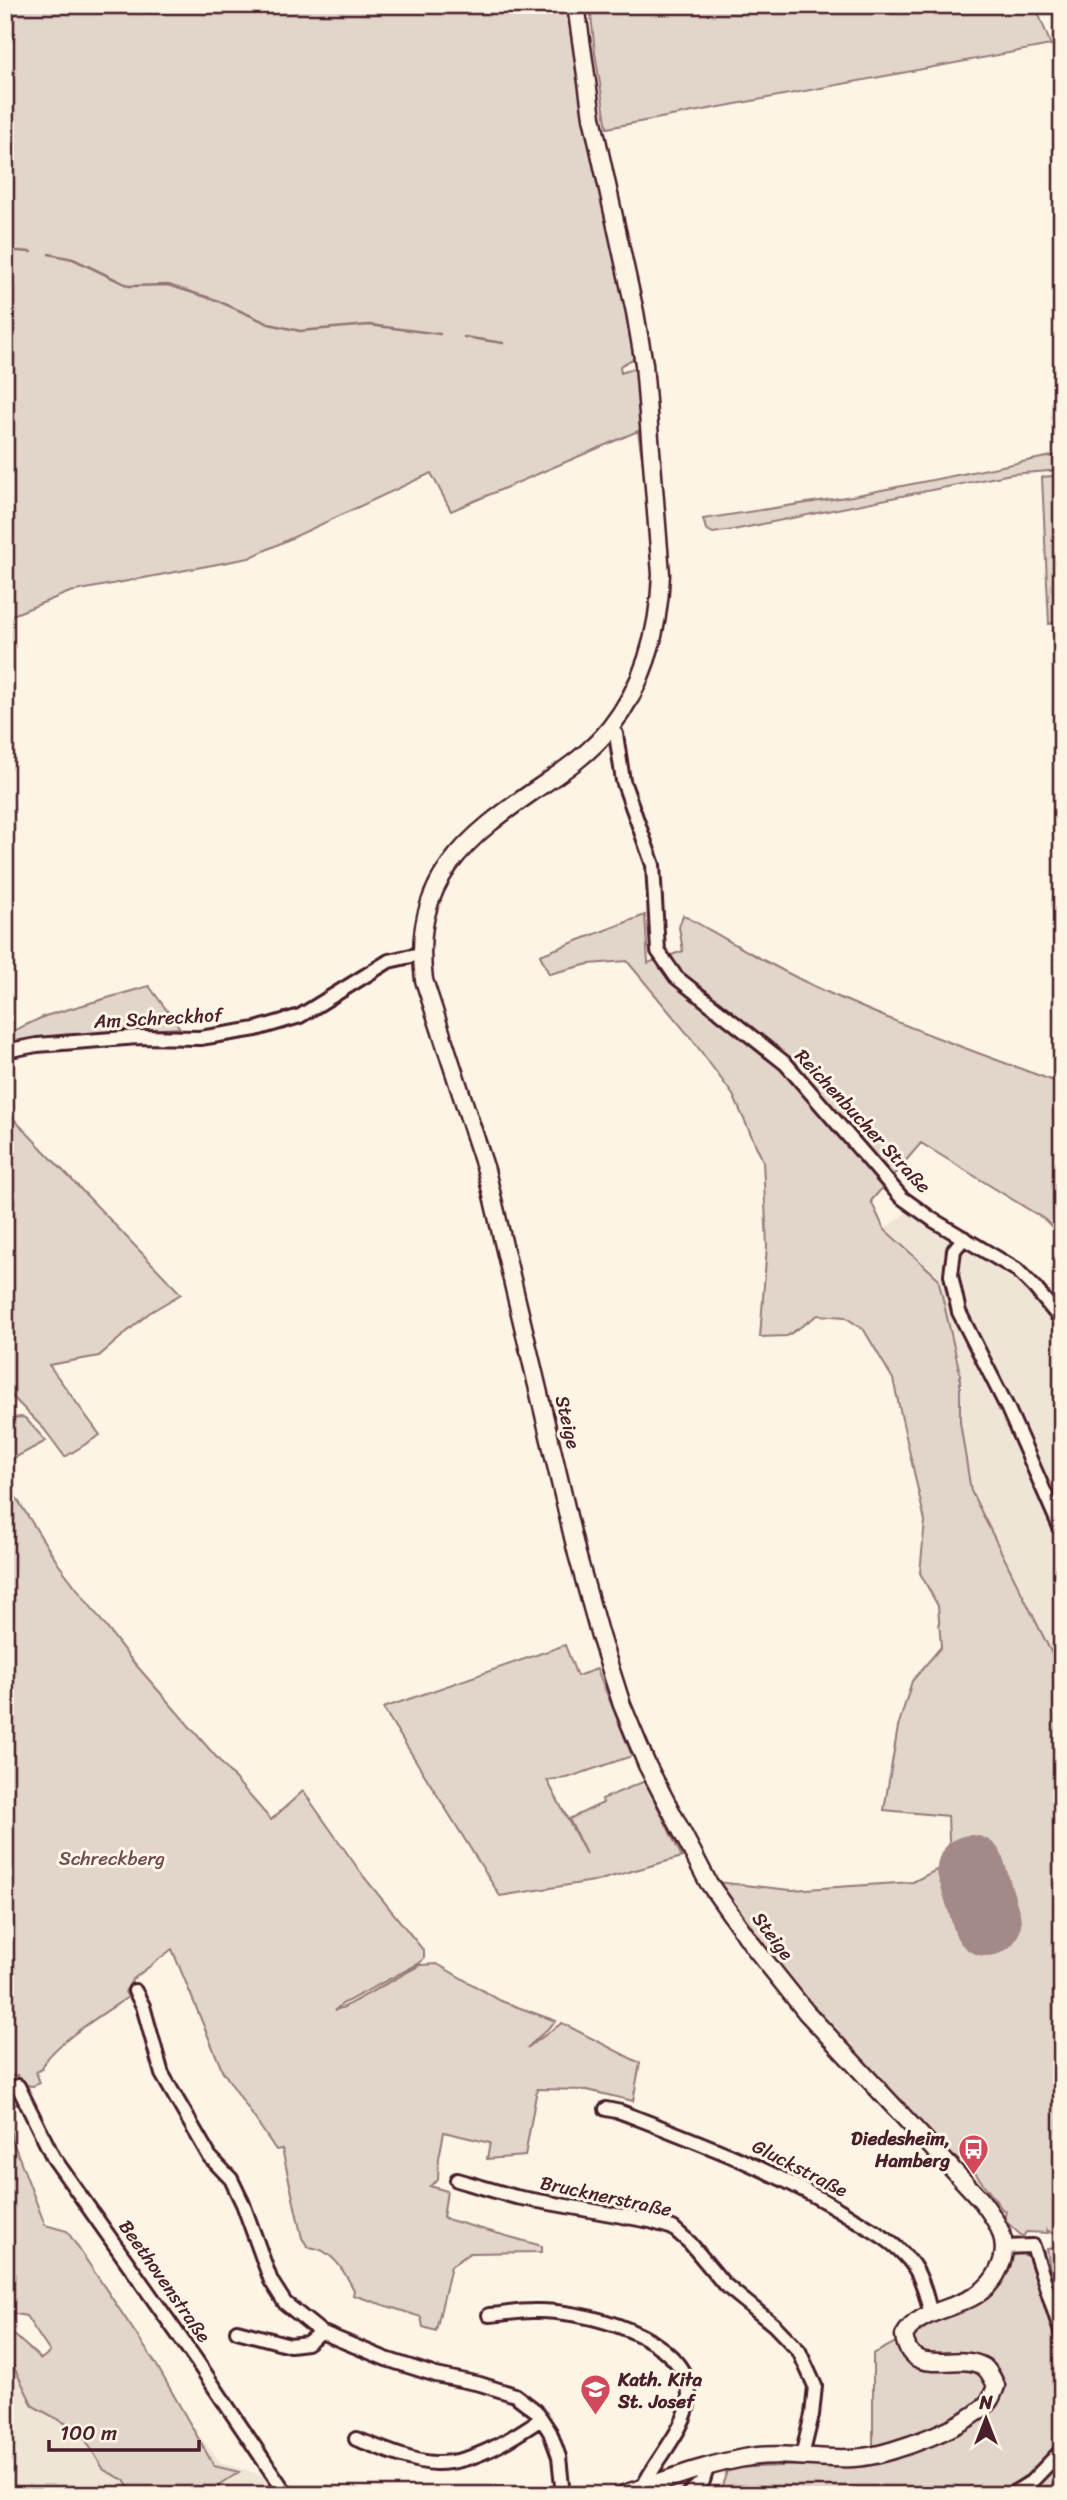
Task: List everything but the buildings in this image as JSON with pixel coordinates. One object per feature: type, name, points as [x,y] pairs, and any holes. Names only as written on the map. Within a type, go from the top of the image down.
[{"type":"street","name":"Steige","points":[[576,5],[592,117],[644,364],[662,575],[660,607],[654,639],[641,675],[610,728],[586,753],[498,815],[470,839],[436,886],[426,912],[420,954],[430,1002],[486,1170],[577,1554],[622,1705],[646,1765],[708,1882],[754,1947],[806,2012],[981,2200],[997,2221],[1003,2234],[1004,2246]]},
{"type":"street","name":"Reichenbucher Straße","points":[[610,728],[616,734],[623,781],[653,865],[658,951],[676,977],[786,1064],[901,1197],[933,1220],[1017,1270],[1062,1321]]},
{"type":"street","name":"Am Schreckhof","points":[[5,1051],[37,1045],[113,1039],[200,1038],[256,1029],[300,1016],[389,961],[420,954]]},
{"type":"street","points":[[964,1238],[954,1250],[951,1275],[959,1312],[1008,1409],[1062,1532]]},
{"type":"street","points":[[135,1991],[162,2074],[210,2157],[231,2179],[271,2281],[285,2303],[321,2332],[413,2368],[515,2395],[536,2411],[550,2432],[559,2457],[563,2495]]},
{"type":"street","name":"Beethovenstraße","points":[[18,2086],[53,2157],[287,2495]]},
{"type":"street","name":"Gluckstraße","points":[[606,2109],[621,2112],[732,2155],[844,2212],[890,2242],[911,2262],[923,2286],[931,2315]]},
{"type":"street","name":"Brucknerstraße","points":[[457,2180],[516,2197],[650,2221],[673,2228],[690,2243],[724,2284],[774,2325],[799,2351],[815,2386],[812,2415],[802,2456]]},
{"type":"street","points":[[621,2495],[708,2465],[753,2456],[862,2457],[893,2450],[952,2428],[988,2402],[996,2386],[985,2368],[975,2364],[921,2360],[912,2356],[906,2347],[904,2336],[917,2320],[957,2306],[977,2296],[994,2282],[1003,2262],[1004,2246],[1033,2246],[1062,2335]]},
{"type":"street","points":[[489,2315],[534,2311],[610,2322],[638,2333],[663,2349],[681,2369],[689,2396],[682,2423],[643,2487]]},
{"type":"street","points":[[237,2331],[290,2345],[307,2343],[321,2332]]},
{"type":"street","points":[[356,2439],[398,2454],[435,2463],[466,2459],[511,2439],[541,2419]]},
{"type":"street","points":[[1010,2495],[1031,2482],[1062,2450]]},
{"type":"street","points":[[687,2495],[703,2481],[708,2465]]},
{"type":"shaded area","points":[[908,1211],[1014,1280],[1042,1304],[1062,1329],[1062,1674],[971,1491],[960,1422],[960,1373],[903,1249],[884,1229]]},
{"type":"shaded area","points":[[113,2328],[221,2463],[265,2476],[277,2495],[5,2495],[5,2338],[13,2341],[27,2375]]},
{"type":"green space","points":[[5,5],[569,5],[592,160],[636,357],[620,366],[621,373],[632,369],[640,372],[650,478],[645,478],[638,431],[451,511],[431,473],[249,558],[70,592],[5,618]]},
{"type":"green space","points":[[590,5],[1035,5],[1051,45],[607,128]]},
{"type":"green space","points":[[1062,454],[1062,470],[1011,474],[733,530],[713,533],[706,529],[703,519],[852,496]]},
{"type":"green space","points":[[1062,475],[1062,621],[1049,624],[1042,477]]},
{"type":"green space","points":[[645,915],[648,963],[683,951],[679,927],[683,915],[829,993],[915,1029],[1062,1084],[1062,1237],[1044,1219],[921,1143],[871,1201],[884,1229],[938,1278],[960,1373],[960,1422],[971,1491],[1062,1674],[1062,2240],[1047,2230],[1048,2233],[1026,2232],[1023,2237],[1004,2220],[1006,2211],[963,2157],[959,2160],[944,2149],[806,2012],[716,1882],[791,1890],[913,1882],[950,1863],[948,1816],[884,1810],[898,1727],[912,1681],[941,1647],[938,1606],[920,1573],[925,1521],[893,1379],[864,1330],[845,1317],[818,1315],[787,1336],[760,1337],[767,1246],[763,1161],[733,1095],[691,1038],[627,961],[589,964],[549,974],[540,955]]},
{"type":"green space","points":[[149,986],[180,1028],[61,1035],[5,1045],[5,1035],[45,1016]]},
{"type":"green space","points":[[5,1110],[181,1294],[149,1313],[99,1356],[49,1365],[100,1435],[65,1457],[44,1429],[5,1389]]},
{"type":"green space","points":[[21,1417],[46,1441],[5,1463],[5,1419]]},
{"type":"green space","name":"Schreckberg","points":[[5,1480],[59,1565],[130,1658],[271,1820],[303,1791],[364,1877],[424,1951],[424,1958],[420,1963],[335,2010],[420,1965],[437,1964],[501,2001],[556,2021],[527,2048],[562,2023],[640,2063],[633,2101],[587,2090],[537,2089],[525,2156],[487,2159],[490,2143],[444,2132],[438,2180],[430,2186],[447,2191],[443,2218],[542,2246],[542,2252],[470,2253],[451,2266],[436,2331],[423,2327],[421,2317],[353,2295],[354,2290],[336,2262],[324,2251],[308,2247],[302,2238],[282,2149],[276,2150],[222,2070],[172,1949],[132,1980],[125,1992],[128,1997],[79,2030],[54,2051],[42,2069],[36,2072],[40,2083],[33,2086],[24,2085],[17,2075],[7,2078],[18,2086],[24,2098],[8,2110],[12,2139],[45,2225],[67,2231],[156,2364],[214,2466],[239,2472],[218,2486],[223,2495],[133,2495],[124,2480],[104,2470],[80,2431],[33,2406],[5,2349],[5,2339],[12,2333],[41,2359],[50,2352],[26,2316],[5,2312]]},
{"type":"green space","points":[[565,1645],[577,1676],[597,1669],[632,1756],[567,1778],[547,1780],[586,1854],[569,1819],[603,1803],[602,1799],[645,1781],[682,1857],[600,1880],[500,1896],[383,1708]]},
{"type":"green space","points":[[1047,2249],[1062,2249],[1062,2474],[1044,2495],[719,2495],[728,2468],[873,2463],[873,2354],[996,2289],[1013,2255],[1021,2253],[1028,2256],[1038,2283],[1051,2278]]},
{"type":"waterway","points":[[5,250],[31,252]]},
{"type":"waterway","points":[[49,254],[73,259],[129,286],[168,285],[216,300],[269,324],[300,331],[369,325],[440,334]]},
{"type":"waterway","points":[[464,337],[503,343]]},
{"type":"runway","points":[[971,1869],[987,1922]]},
{"type":"place","name":"Diedesheim, Hamberg","points":[[973,2176]]},
{"type":"place","name":"Kath. Kita St. Josef","points":[[595,2417]]}]
